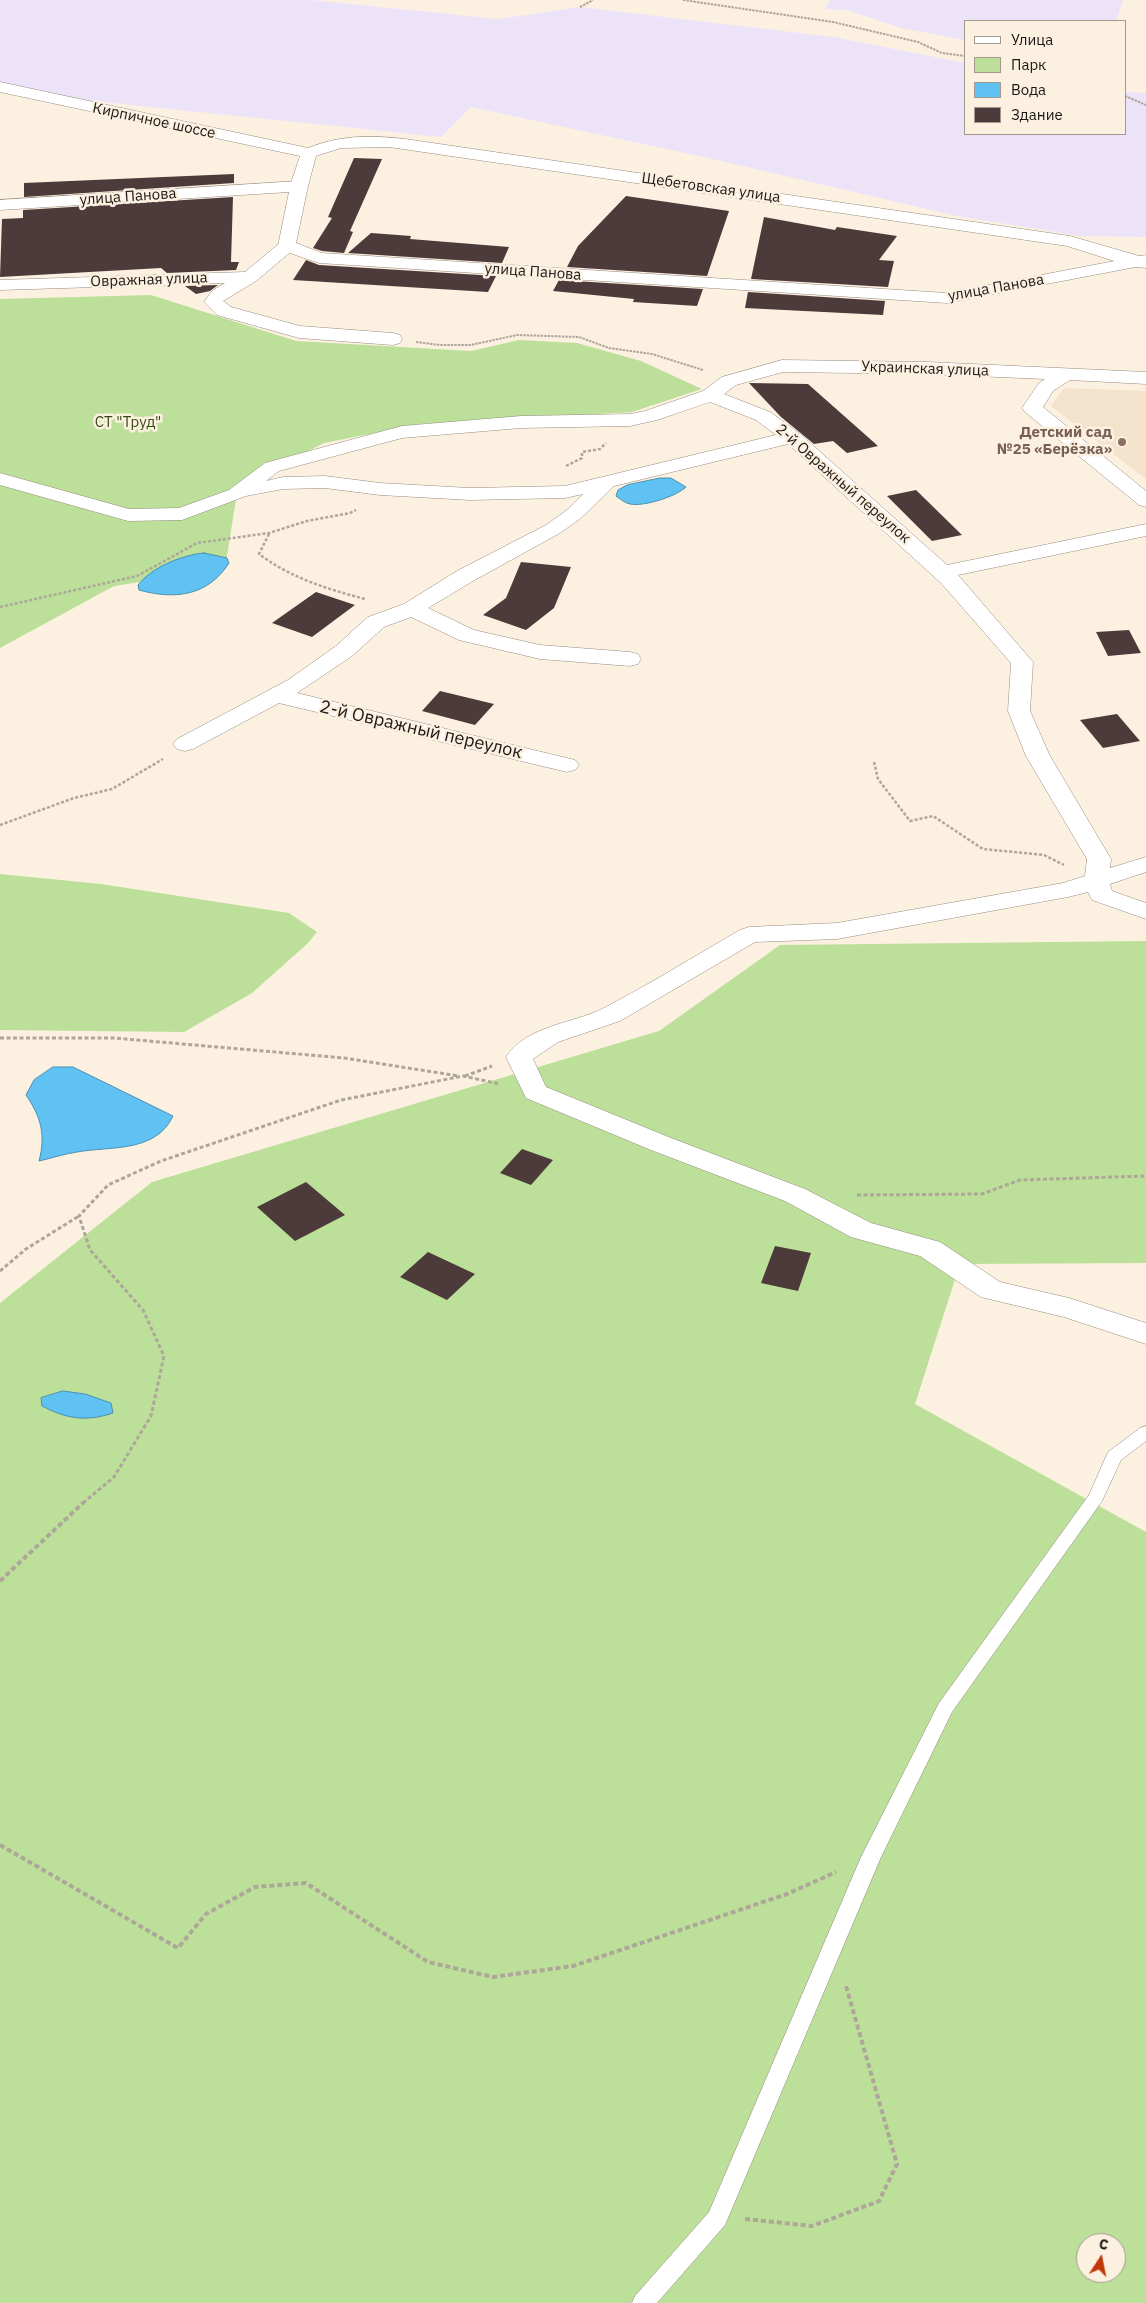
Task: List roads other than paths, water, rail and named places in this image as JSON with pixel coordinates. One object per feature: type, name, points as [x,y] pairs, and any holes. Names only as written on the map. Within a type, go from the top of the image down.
[{"type":"street","name":"Кирпичное шоссе","points":[[0,87],[308,154]]},
{"type":"street","name":"Щебетовская улица","points":[[308,154],[326,145],[365,139],[439,148],[1070,241],[1143,262]]},
{"type":"street","points":[[308,154],[299,186],[287,246],[250,277],[218,295],[213,302],[224,311],[298,332],[393,340]]},
{"type":"street","name":"улица Панова","points":[[0,205],[299,186]]},
{"type":"street","name":"улица Панова","points":[[287,246],[319,258],[947,298],[1143,262]]},
{"type":"street","points":[[1143,262],[1146,279]]},
{"type":"street","name":"Овражная улица","points":[[0,285],[250,277]]},
{"type":"street","name":"Украинская улица","points":[[236,494],[272,467],[402,432],[520,422],[630,420],[650,416],[710,395],[729,381],[782,366],[928,368],[1146,378]]},
{"type":"street","points":[[1066,374],[1046,388],[1032,408],[1146,501]]},
{"type":"street","name":"2-й Овражный переулок","points":[[710,395],[763,416],[792,436],[942,572],[1022,662],[1019,711],[1038,756],[1099,859],[1097,880]]},
{"type":"street","points":[[0,479],[128,515],[182,514],[236,494],[283,483],[325,482],[380,489],[470,494],[565,492],[792,436]]},
{"type":"street","name":"2-й Овражный переулок","points":[[185,744],[296,685],[344,651],[376,622],[412,609],[465,576],[553,528],[574,514],[608,482]]},
{"type":"street","points":[[942,572],[1146,530]]},
{"type":"street","points":[[412,609],[467,634],[540,652],[630,659]]},
{"type":"street","name":"2-й Овражный переулок","points":[[275,695],[567,765]]},
{"type":"street","points":[[1146,864],[1068,890],[837,931],[748,935],[611,1015],[549,1036],[519,1057],[535,1092],[661,1144],[795,1195],[861,1230],[930,1249],[991,1290],[1069,1308],[1146,1334]]},
{"type":"street","points":[[1097,880],[1101,895],[1146,912]]},
{"type":"lane","points":[[643,2303],[717,2218],[871,1857],[945,1708],[1096,1497],[1114,1456],[1146,1432]]},
{"type":"water","points":[[660,478],[671,478],[686,487],[668,497],[643,504],[628,503],[616,496],[618,490],[627,485]]},
{"type":"water","points":[[204,553],[227,558],[229,563],[221,574],[201,589],[178,595],[165,595],[139,590],[138,585],[159,567],[186,556]]},
{"type":"water","points":[[53,1067],[73,1067],[173,1116],[165,1128],[144,1142],[131,1146],[72,1153],[39,1161],[42,1143],[41,1126],[26,1095],[34,1080]]},
{"type":"water","points":[[63,1391],[85,1394],[111,1403],[113,1413],[94,1418],[77,1418],[60,1414],[42,1406],[41,1398]]},
{"type":"place","name":"Детский сад №25 «Берёзка»","points":[[1122,442]]},
{"type":"park label","name":"СТ \"Труд\"","points":[[128,423]]}]
